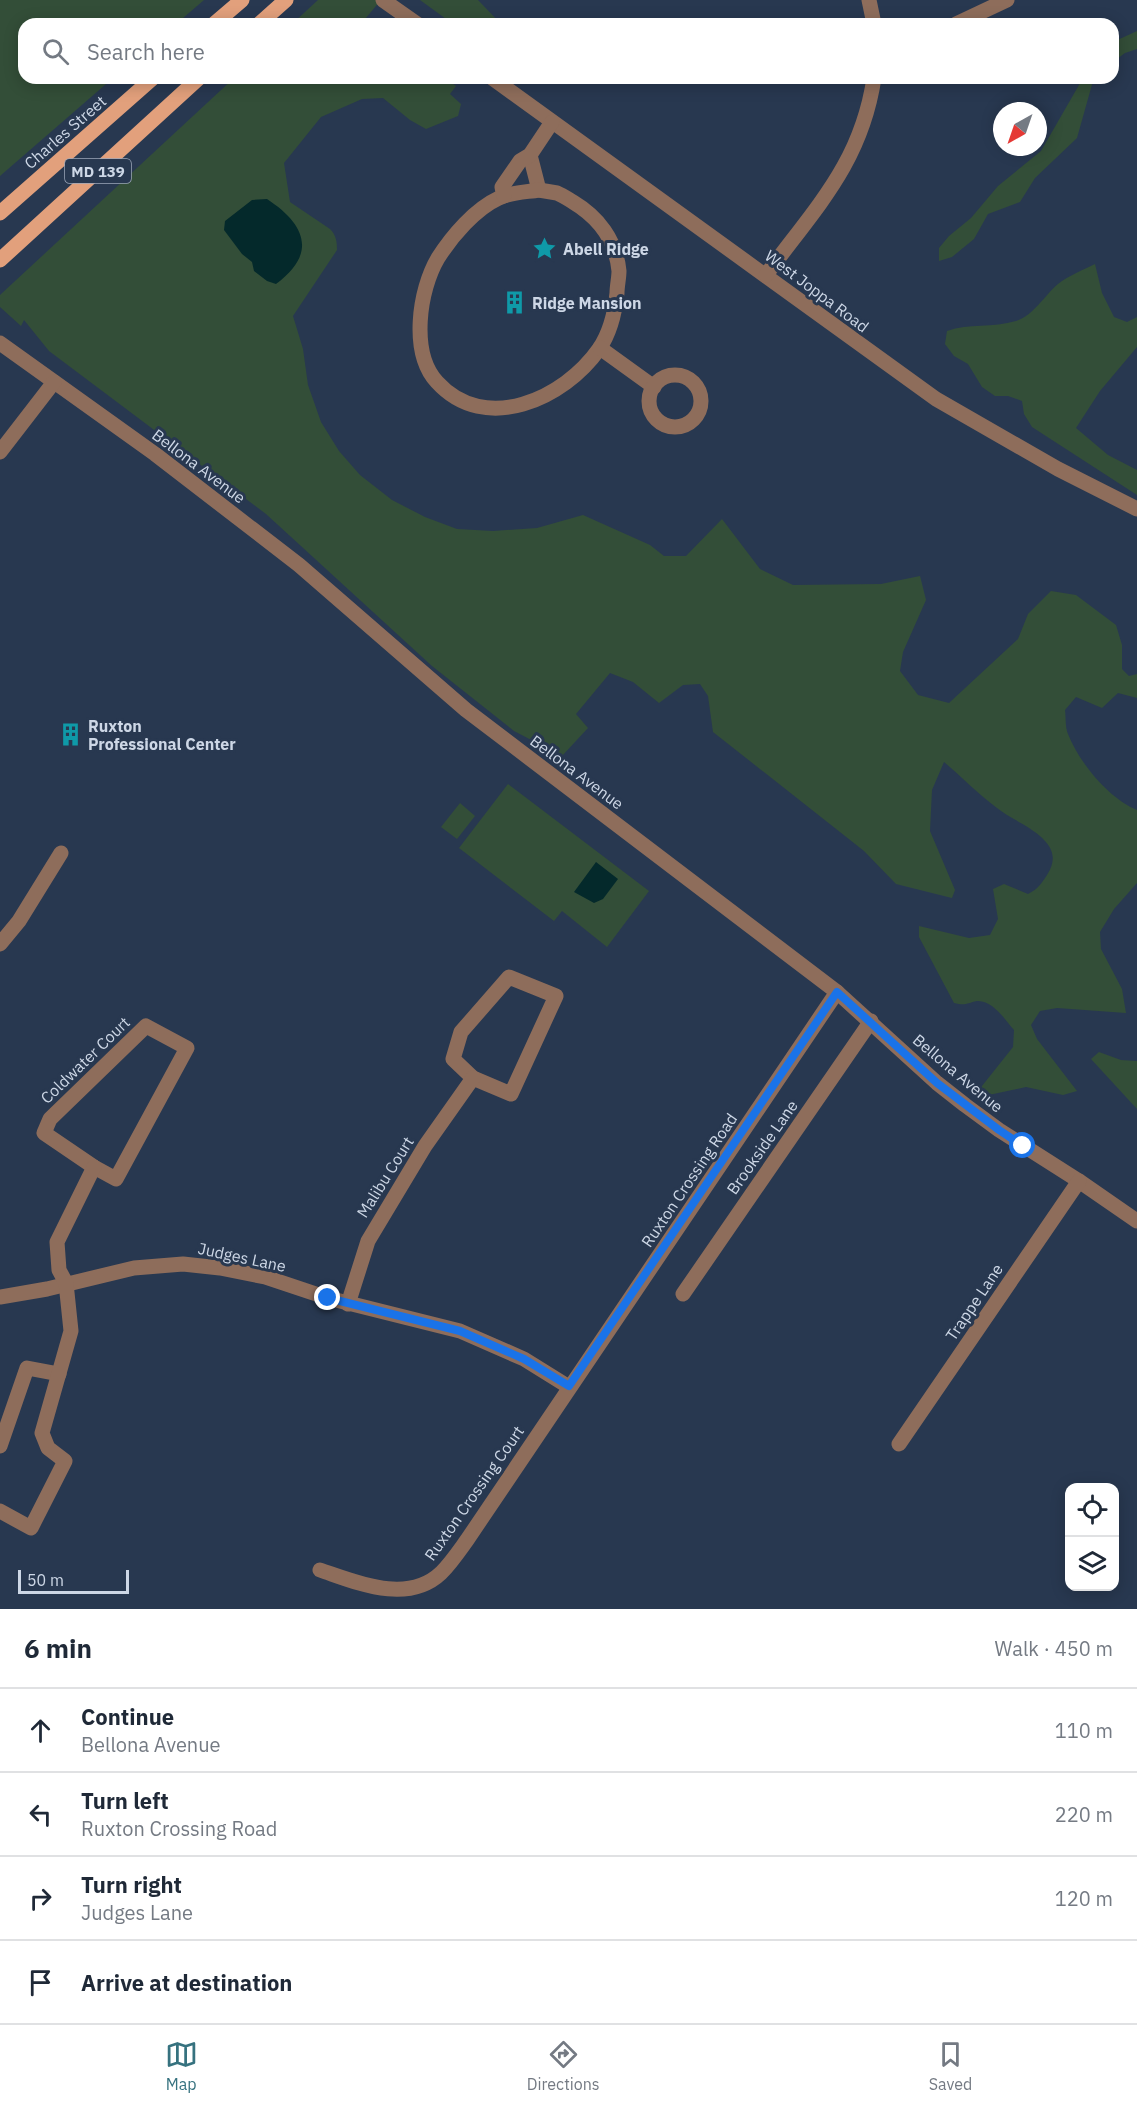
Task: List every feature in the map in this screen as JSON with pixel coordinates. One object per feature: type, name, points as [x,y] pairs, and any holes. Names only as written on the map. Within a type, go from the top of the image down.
[{"type":"main road","points":[[221,18],[242,0]]},
{"type":"main road","points":[[266,18],[286,0]]},
{"type":"main road","name":"Charles Street","points":[[0,213],[146,84]]},
{"type":"main road","name":"MD 139","points":[[0,260],[192,84]]},
{"type":"street","points":[[869,0],[873,18]]},
{"type":"street","points":[[969,18],[1007,0]]},
{"type":"street","points":[[387,3],[408,18]]},
{"type":"street","name":"West Joppa Road","points":[[500,84],[909,381],[944,404],[1058,469],[1137,508]]},
{"type":"street","points":[[766,275],[828,194],[850,157],[859,138],[872,84]]},
{"type":"street","points":[[504,196],[502,187],[520,161],[530,155],[552,122]]},
{"type":"street","points":[[530,155],[539,190]]},
{"type":"street","points":[[539,190],[558,194],[581,207],[597,219],[612,242],[619,271],[615,309],[600,348],[579,371],[552,391],[509,409],[480,409],[460,402],[431,376],[424,363],[420,313],[434,267],[451,241],[475,216],[504,196],[539,190]]},
{"type":"street","name":"Bellona Avenue","points":[[0,343],[155,454],[299,565],[466,710],[837,992],[937,1083],[965,1105],[1137,1221]]},
{"type":"street","points":[[600,348],[654,387]]},
{"type":"street","points":[[0,452],[54,382]]},
{"type":"street","points":[[0,944],[19,921],[61,854]]},
{"type":"street","points":[[508,977],[556,996],[512,1094],[473,1078],[453,1059],[461,1032],[508,977]]},
{"type":"street","name":"Ruxton Crossing Road","points":[[569,1386],[837,992]]},
{"type":"street","name":"Brookside Lane","points":[[683,1294],[871,1021]]},
{"type":"street","name":"Coldwater Court","points":[[146,1026],[187,1048],[116,1179],[94,1167],[44,1133],[50,1119],[146,1026]]},
{"type":"street","name":"Malibu Court","points":[[348,1304],[368,1241],[425,1146],[473,1078]]},
{"type":"street","points":[[0,1511],[31,1528],[65,1461],[48,1448],[42,1433],[71,1331],[66,1283],[59,1270],[57,1242],[94,1167]]},
{"type":"street","name":"Trappe Lane","points":[[899,1444],[1079,1181]]},
{"type":"street","name":"Judges Lane","points":[[0,1297],[47,1289],[134,1268],[183,1264],[220,1268],[265,1277],[348,1304],[460,1331],[524,1359],[569,1386]]},
{"type":"street","points":[[0,1446],[27,1368],[59,1374]]},
{"type":"street","name":"Ruxton Crossing Court","points":[[320,1570],[365,1585],[400,1590],[417,1588],[440,1574],[467,1540],[569,1386]]},
{"type":"shaded area","points":[[0,0],[204,0],[183,18],[18,18],[18,84],[106,84],[0,176]]},
{"type":"shaded area","points":[[318,0],[381,0],[366,18],[298,18]]},
{"type":"shaded area","points":[[420,0],[478,0],[495,18],[445,18]]},
{"type":"shaded area","points":[[1137,31],[1137,49],[1119,58],[1119,39]]},
{"type":"shaded area","points":[[228,84],[453,84],[456,86],[450,94],[461,104],[458,116],[426,129],[410,120],[383,98],[362,99],[321,117],[284,163],[290,202],[330,229],[337,244],[337,250],[293,316],[303,349],[308,385],[321,422],[339,451],[360,475],[392,500],[425,517],[457,529],[493,531],[537,528],[583,515],[650,545],[664,556],[686,556],[722,519],[760,569],[793,585],[881,584],[920,576],[926,600],[903,652],[900,671],[918,695],[949,703],[1018,639],[1028,614],[1051,591],[1076,595],[1116,625],[1122,645],[1122,669],[1129,676],[1137,674],[1137,698],[1118,693],[1102,708],[1076,697],[1065,710],[1068,734],[1079,756],[1105,788],[1137,810],[1137,883],[1114,909],[1100,932],[1101,949],[1122,989],[1126,1013],[1057,1008],[1040,1011],[1031,1025],[1037,1039],[1077,1091],[1063,1095],[1026,1087],[984,1096],[978,1091],[1013,1047],[1014,1030],[998,1011],[988,1004],[977,1001],[964,1004],[954,1003],[919,937],[919,926],[969,938],[990,935],[998,919],[993,889],[1004,884],[1028,894],[1039,886],[1047,875],[1052,863],[1052,852],[1047,843],[1038,835],[990,803],[944,762],[932,790],[930,831],[955,890],[952,898],[896,884],[864,851],[713,732],[708,696],[700,684],[683,685],[659,703],[633,682],[610,673],[576,714],[588,728],[562,756],[514,731],[432,666],[266,514],[49,351],[24,320],[21,326],[0,307],[0,295]]},
{"type":"shaded area","points":[[1080,84],[1092,84],[1077,138],[1035,178],[1020,202],[988,214],[974,239],[952,257],[939,261],[939,248],[949,236],[971,218],[998,186],[1035,156],[1047,156],[1047,141]]},
{"type":"shaded area","points":[[267,199],[290,218],[302,239],[302,250],[298,261],[276,284],[267,281],[254,271],[252,262],[242,254],[224,230],[225,221],[252,200]]},
{"type":"shaded area","points":[[1095,264],[1102,293],[1114,317],[1127,322],[1137,317],[1137,347],[1100,391],[1076,428],[1108,455],[1137,470],[1137,495],[1032,427],[1024,414],[1022,401],[1008,396],[995,396],[982,387],[968,364],[954,356],[945,344],[947,331],[1007,323],[1022,318],[1034,310],[1058,284]]},
{"type":"shaded area","points":[[508,784],[649,891],[607,947],[562,911],[554,921],[459,848]]},
{"type":"shaded area","points":[[460,803],[475,816],[457,839],[441,827]]},
{"type":"shaded area","points":[[596,862],[618,879],[603,899],[594,903],[574,892]]},
{"type":"shaded area","points":[[1099,1052],[1121,1060],[1137,1061],[1137,1109],[1091,1059]]},
{"type":"place","name":"Abell Ridge","points":[[545,249]]},
{"type":"place","name":"Ridge Mansion","points":[[514,303]]},
{"type":"place","name":"Ruxton Professional Center","points":[[70,735]]},
{"type":"route","points":[[328,1298],[460,1331],[524,1359],[569,1386],[837,992],[937,1083],[1023,1146]]}]
